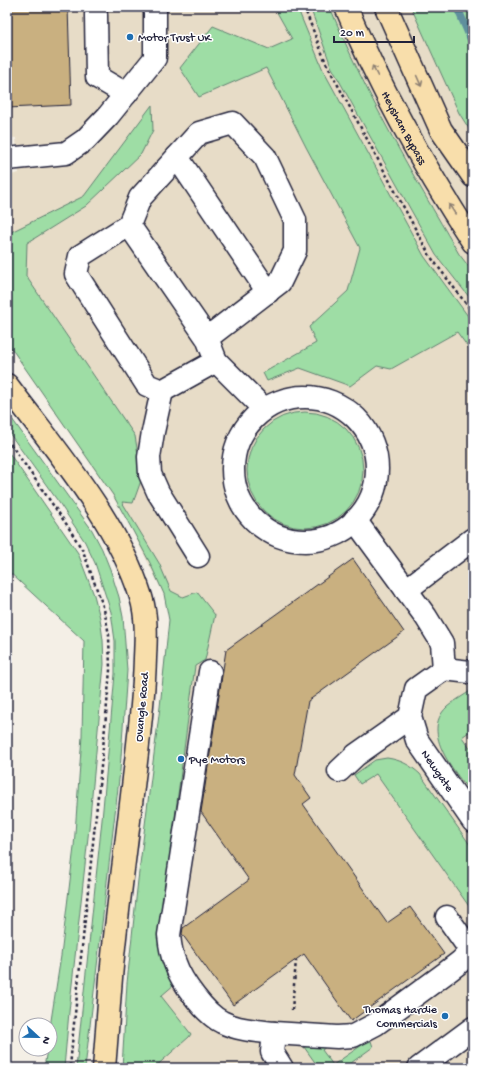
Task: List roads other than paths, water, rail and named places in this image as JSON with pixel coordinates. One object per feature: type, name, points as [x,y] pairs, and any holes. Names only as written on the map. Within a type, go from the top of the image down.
[{"type":"main road","name":"Heysham Bypass","points":[[346,7],[363,48],[396,112],[441,193],[473,242]]},
{"type":"main road","points":[[386,7],[441,130],[473,176]]},
{"type":"main road","name":"Ovangle Road","points":[[7,385],[99,510],[130,567],[142,598],[146,630],[145,674],[112,966],[104,1068]]},
{"type":"lane","points":[[7,159],[66,153],[90,136],[155,58],[155,7]]},
{"type":"lane","points":[[96,15],[97,76],[126,94]]},
{"type":"lane","points":[[162,391],[147,385],[76,274],[80,256],[129,225],[140,198],[199,133],[233,123],[265,157],[295,220],[295,250],[280,282],[207,338]]},
{"type":"lane","points":[[177,157],[268,292]]},
{"type":"lane","points":[[129,225],[207,338],[216,361],[264,409]]},
{"type":"lane","points":[[198,556],[158,492],[150,474],[150,450],[162,391],[216,361]]},
{"type":"lane","points":[[308,396],[332,402],[352,414],[367,432],[376,454],[376,478],[369,501],[355,520],[336,534],[313,540],[289,539],[267,530],[249,515],[237,494],[232,471],[236,447],[246,426],[264,409],[285,399],[308,396]]},
{"type":"lane","points":[[355,520],[426,617],[442,642],[444,669]]},
{"type":"lane","points":[[406,590],[473,539]]},
{"type":"lane","points":[[339,771],[356,755],[410,717],[416,689],[444,669],[470,672],[473,671]]},
{"type":"lane","points":[[210,672],[169,935],[170,946],[175,964],[195,996],[209,1012],[220,1022],[234,1027],[282,1033],[336,1037],[353,1036],[365,1030],[447,972],[472,950],[447,917]]},
{"type":"lane","name":"Newgate","points":[[410,717],[417,740],[473,821]]},
{"type":"lane","points":[[419,1068],[473,1028]]},
{"type":"lane","points":[[282,1033],[272,1052],[282,1068]]},
{"type":"waterway","points":[[457,7],[473,44]]},
{"type":"place","name":"Motor Trust UK","points":[[130,37]]},
{"type":"place","name":"Pye Motors","points":[[181,759]]},
{"type":"place","name":"Thomas Hardie Commercials","points":[[445,1016]]}]
